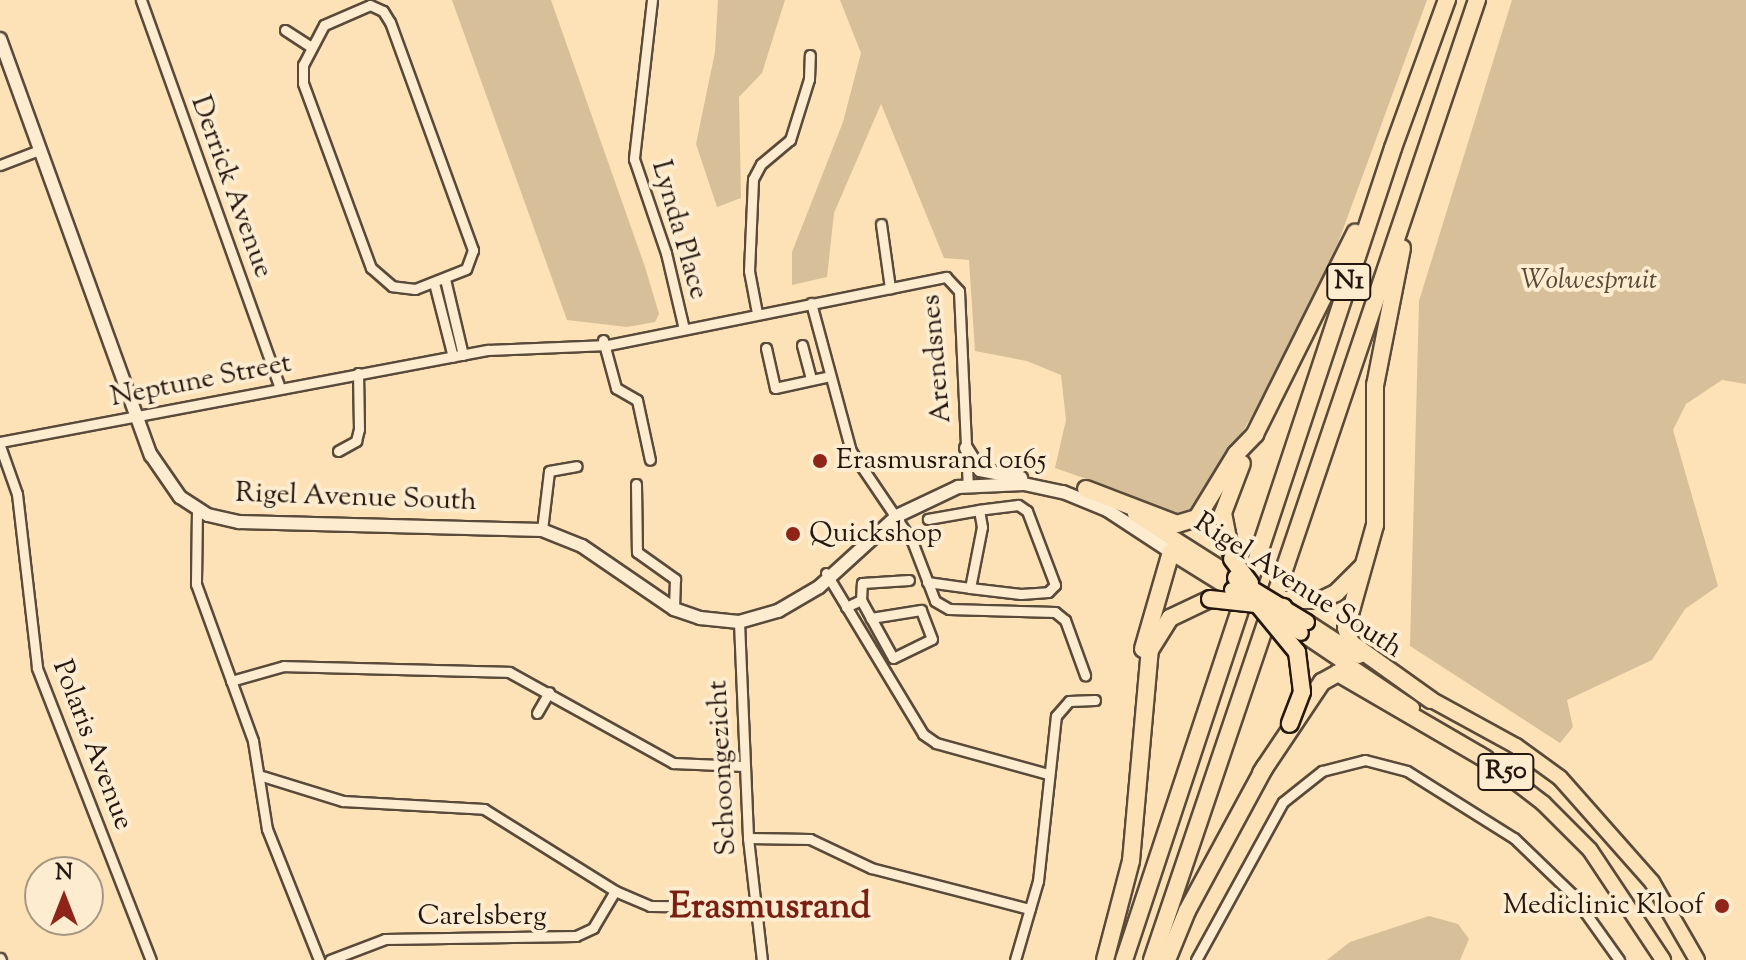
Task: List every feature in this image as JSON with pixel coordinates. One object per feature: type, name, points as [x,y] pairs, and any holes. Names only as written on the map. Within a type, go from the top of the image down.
[{"type":"highway","name":"N1","points":[[1124,960],[1393,148],[1447,0]]},
{"type":"highway","name":"N1","points":[[1152,960],[1477,0]]},
{"type":"highway","points":[[1167,960],[1187,911],[1290,724],[1302,692],[1297,652],[1284,631],[1261,599],[1219,566],[1224,502],[1255,434],[1333,283],[1393,148]]},
{"type":"highway","points":[[1424,152],[1379,353],[1372,425],[1372,545],[1347,634],[1351,643],[1431,700]]},
{"type":"highway","points":[[1086,489],[1168,522],[1189,523],[1201,512],[1245,441],[1255,434]]},
{"type":"highway","points":[[1105,960],[1131,861],[1155,638],[1182,609],[1210,599],[1321,600],[1356,576],[1366,555],[1374,495]]},
{"type":"highway","points":[[1140,755],[1143,645],[1176,546]]},
{"type":"highway","points":[[1261,773],[1322,682],[1338,673],[1486,759]]},
{"type":"main road","name":"Rigel Avenue South","points":[[0,39],[134,416],[160,472],[197,510],[239,522],[542,530],[582,546],[674,609],[700,618],[739,622],[778,611],[806,593],[895,513],[935,485],[1029,478],[1086,489],[1176,546]]},
{"type":"main road","points":[[966,448],[980,470],[1029,478]]},
{"type":"main road","name":"Rigel Avenue South","points":[[967,482],[1024,484],[1063,492],[1107,510],[1219,566],[1486,759],[1590,850],[1663,960]]},
{"type":"main road","name":"Rigel Avenue South","points":[[1304,627],[1516,746],[1560,778],[1652,882],[1697,960]]},
{"type":"street","name":"Derrick Avenue","points":[[141,0],[280,388]]},
{"type":"street","name":"Lynda Place","points":[[652,0],[634,159],[666,253],[683,328]]},
{"type":"street","points":[[370,5],[387,15],[473,250],[466,269],[434,283],[402,289],[371,268],[303,83],[311,47],[331,19],[370,5]]},
{"type":"street","points":[[285,30],[311,47]]},
{"type":"street","points":[[757,313],[749,271],[753,179],[761,164],[790,140],[809,79],[810,55]]},
{"type":"street","points":[[0,165],[39,150]]},
{"type":"street","points":[[881,224],[890,288]]},
{"type":"street","name":"Neptune Street","points":[[0,444],[458,354],[523,344],[603,343],[950,278]]},
{"type":"street","name":"Arendsnes","points":[[950,278],[959,291],[967,482]]},
{"type":"street","points":[[445,279],[458,354]]},
{"type":"street","points":[[434,283],[458,354]]},
{"type":"street","points":[[811,303],[851,451],[895,513],[927,582],[945,608],[1055,612],[1065,620],[1085,675]]},
{"type":"street","points":[[603,343],[616,388],[637,400],[650,460]]},
{"type":"street","points":[[802,345],[811,379]]},
{"type":"street","points":[[766,348],[775,388],[830,376]]},
{"type":"street","points":[[338,451],[356,441],[358,373]]},
{"type":"street","name":"Polaris Avenue","points":[[0,444],[17,494],[37,668],[151,960]]},
{"type":"street","points":[[542,530],[549,471],[577,466]]},
{"type":"street","points":[[636,484],[637,552],[675,579],[674,609]]},
{"type":"street","points":[[927,582],[1021,594],[1048,592],[1055,585],[1027,511],[1018,505],[928,519]]},
{"type":"street","points":[[197,510],[196,584],[262,776],[267,829],[319,960]]},
{"type":"street","points":[[970,588],[982,527],[979,510]]},
{"type":"street","points":[[828,575],[928,738],[1048,774]]},
{"type":"street","points":[[871,618],[921,610],[932,639],[893,658],[861,600],[862,583],[909,580]]},
{"type":"street","points":[[846,607],[861,600]]},
{"type":"street","name":"Schoongezicht","points":[[739,622],[748,838],[753,907],[762,960]]},
{"type":"street","points":[[231,681],[277,666],[516,674],[673,763],[744,766]]},
{"type":"street","points":[[537,713],[549,692]]},
{"type":"street","points":[[1015,960],[1030,909],[1060,707],[1073,701],[1095,700]]},
{"type":"street","points":[[1196,960],[1283,802],[1322,771],[1365,760],[1407,771],[1514,838],[1572,894],[1619,960]]},
{"type":"street","points":[[262,776],[343,801],[484,809],[615,891],[662,909],[753,907]]},
{"type":"street","points":[[748,838],[810,839],[871,868],[1030,909]]},
{"type":"street","name":"Carelsberg","points":[[330,960],[385,939],[576,936],[593,928],[615,891]]},
{"type":"green space","points":[[452,0],[551,0],[645,267],[659,314],[655,322],[627,327],[567,320]]},
{"type":"green space","points":[[718,0],[785,0],[762,73],[739,97],[741,198],[717,207],[696,144],[715,52]]},
{"type":"green space","points":[[840,0],[1427,0],[1327,273],[1266,394],[1191,513],[1168,516],[1121,491],[1055,468],[1066,420],[1061,375],[1027,361],[975,351],[969,260],[944,258],[881,104],[834,213],[827,277],[792,285],[792,252],[843,122],[861,53]]},
{"type":"green space","name":"Wolwespruit","points":[[1512,0],[1746,0],[1746,384],[1722,380],[1686,404],[1673,430],[1718,586],[1685,609],[1652,660],[1567,700],[1573,727],[1560,743],[1410,646],[1419,301]]},
{"type":"green space","points":[[1429,916],[1458,924],[1469,939],[1460,960],[1327,960],[1350,942]]},
{"type":"place","name":"Erasmusrand 0165","points":[[820,461]]},
{"type":"place","name":"Quickshop","points":[[793,534]]},
{"type":"place","name":"Mediclinic Kloof","points":[[1722,906]]},
{"type":"district","name":"Erasmusrand","points":[[770,909]]}]
